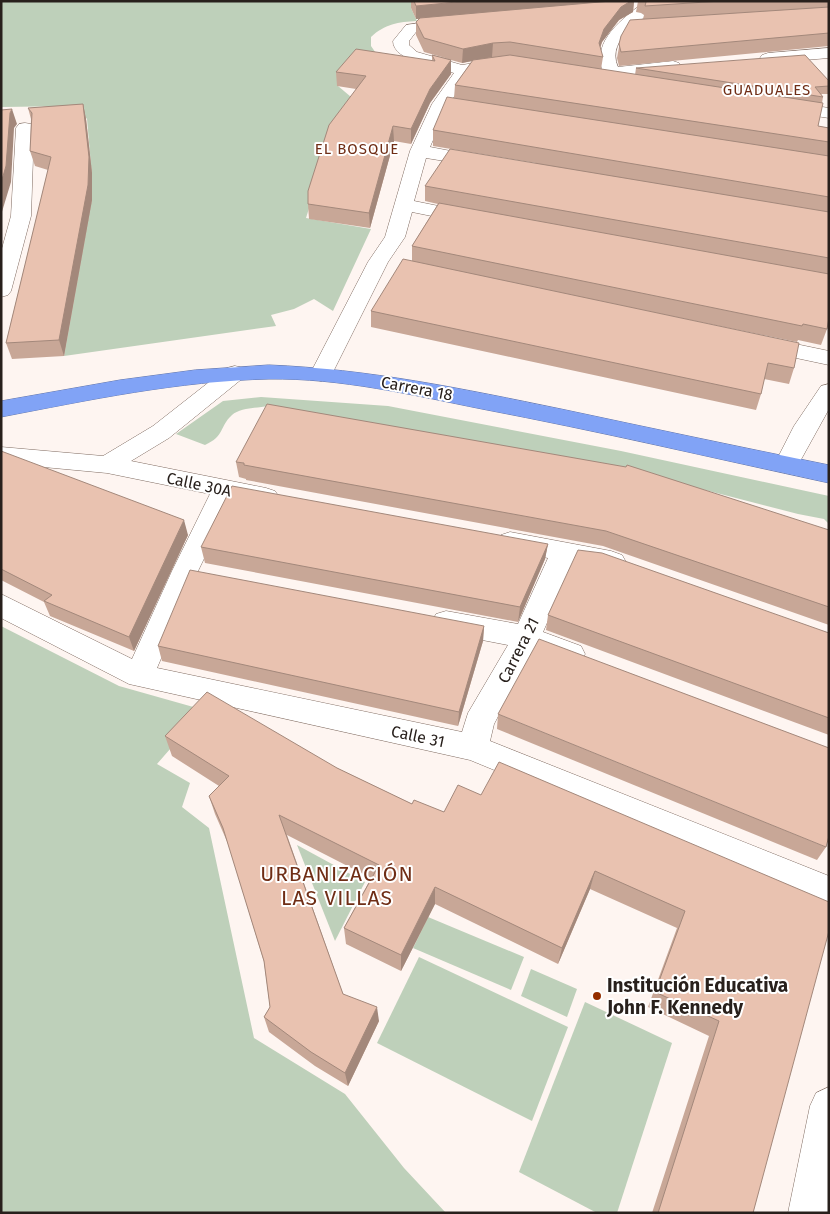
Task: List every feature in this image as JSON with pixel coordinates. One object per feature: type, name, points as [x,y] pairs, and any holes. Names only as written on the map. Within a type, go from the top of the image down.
[{"type":"highway","name":"Carrera 18","points":[[1,409],[120,387],[235,373],[320,374],[378,381],[528,410],[825,475]]},
{"type":"street","points":[[620,7],[652,3]]},
{"type":"street","points":[[607,75],[608,48],[622,28],[652,3]]},
{"type":"street","points":[[464,71],[412,55],[401,47],[401,41],[411,28],[416,26],[465,22]]},
{"type":"street","points":[[622,28],[651,26]]},
{"type":"street","points":[[749,60],[829,53]]},
{"type":"street","points":[[320,374],[388,264],[418,151],[440,104],[464,71],[492,64],[519,65]]},
{"type":"street","points":[[584,75],[607,75],[692,65]]},
{"type":"street","points":[[607,75],[642,84]]},
{"type":"street","points":[[770,103],[829,112]]},
{"type":"street","points":[[440,104],[459,107]]},
{"type":"street","points":[[1,291],[21,216],[24,128]]},
{"type":"street","points":[[418,151],[497,165]]},
{"type":"street","points":[[404,205],[491,221]]},
{"type":"street","points":[[742,340],[829,358]]},
{"type":"street","points":[[108,465],[161,432],[235,373]]},
{"type":"street","points":[[786,465],[806,426],[829,391]]},
{"type":"street","name":"Calle 30A","points":[[1,455],[108,465],[294,502]]},
{"type":"street","points":[[139,676],[185,571],[225,489]]},
{"type":"street","points":[[489,538],[602,558],[638,571]]},
{"type":"street","name":"Carrera 21","points":[[473,748],[479,722],[527,637],[558,564],[567,552]]},
{"type":"street","points":[[185,571],[214,577]]},
{"type":"street","name":"Calle 31","points":[[1,605],[139,676],[473,748],[829,892]]},
{"type":"street","points":[[419,617],[527,637],[600,665]]},
{"type":"street","points":[[808,1213],[829,1106]]},
{"type":"green space","points":[[1,1],[421,1],[411,8],[417,21],[392,24],[381,29],[371,37],[371,46],[380,59],[338,86],[357,102],[328,147],[306,218],[371,229],[333,311],[314,299],[294,309],[271,315],[276,326],[64,356],[92,198],[87,119],[76,106],[1,107]]},
{"type":"green space","points":[[261,397],[388,406],[621,451],[829,496],[829,524],[824,519],[616,467],[268,406],[235,413],[228,419],[219,435],[205,445],[176,434],[223,401]]},
{"type":"green space","points":[[1,626],[119,686],[204,710],[157,764],[190,783],[182,807],[209,828],[254,1038],[345,1094],[404,1168],[446,1213],[1,1213]]},
{"type":"green space","points":[[297,845],[365,882],[335,941]]},
{"type":"green space","points":[[428,917],[524,957],[511,990],[413,948]]},
{"type":"green space","points":[[419,957],[568,1027],[532,1121],[377,1043]]},
{"type":"green space","points":[[531,969],[577,989],[567,1017],[521,996]]},
{"type":"green space","points":[[585,1002],[672,1043],[617,1213],[597,1213],[519,1172]]},
{"type":"building","points":[[414,1],[467,1],[416,6]]},
{"type":"building","points":[[611,1],[631,1],[621,7],[604,29],[599,43],[603,57],[510,42],[493,43],[463,49],[424,38],[416,22],[420,18]]},
{"type":"building","points":[[645,1],[721,1],[645,6]]},
{"type":"building","points":[[829,7],[829,33],[621,52],[619,44],[621,36],[630,20]]},
{"type":"building","points":[[356,49],[435,61],[432,55],[451,60],[430,89],[411,129],[393,126],[369,213],[308,204],[308,191],[329,125],[366,76],[336,72]]},
{"type":"building","points":[[510,55],[823,103],[818,126],[829,128],[829,142],[455,85],[473,60]]},
{"type":"building","points":[[805,55],[829,81],[829,86],[815,87],[823,97],[636,68]]},
{"type":"building","points":[[447,97],[829,156],[829,197],[433,130]]},
{"type":"building","points":[[83,104],[89,157],[88,185],[59,340],[6,343],[51,157],[30,151],[32,113],[28,108]]},
{"type":"building","points":[[12,109],[10,113],[6,166],[1,183],[1,110]]},
{"type":"building","points":[[450,149],[829,212],[829,258],[425,186]]},
{"type":"building","points":[[439,203],[829,274],[829,318],[827,329],[803,324],[802,326],[412,246]]},
{"type":"building","points":[[403,259],[799,343],[794,368],[768,363],[761,394],[371,311]]},
{"type":"building","points":[[267,404],[626,467],[627,465],[829,530],[829,607],[606,531],[236,462]]},
{"type":"building","points":[[1,451],[184,520],[129,637],[44,601],[52,595],[1,569]]},
{"type":"building","points":[[232,486],[548,544],[520,607],[201,547]]},
{"type":"building","points":[[578,550],[602,553],[829,633],[829,718],[548,615]]},
{"type":"building","points":[[190,570],[484,626],[459,712],[158,646]]},
{"type":"building","points":[[539,639],[829,748],[829,836],[826,847],[498,714]]},
{"type":"building","points":[[207,692],[337,768],[412,804],[414,800],[444,812],[458,785],[481,795],[499,762],[829,902],[829,931],[753,1213],[658,1213],[719,1021],[655,992],[685,911],[595,871],[562,948],[435,887],[401,955],[344,928],[379,865],[279,815],[343,994],[377,1007],[345,1073],[311,1052],[264,1017],[270,1007],[264,961],[223,828],[209,796],[229,776],[165,736]]},
{"type":"place","name":"Institución Educativa John F. Kennedy","points":[[597,996]]},
{"type":"district","name":"GUADUALES","points":[[767,90]]},
{"type":"district","name":"EL BOSQUE","points":[[357,149]]},
{"type":"district","name":"URBANIZACIÓN LAS VILLAS","points":[[337,886]]}]
